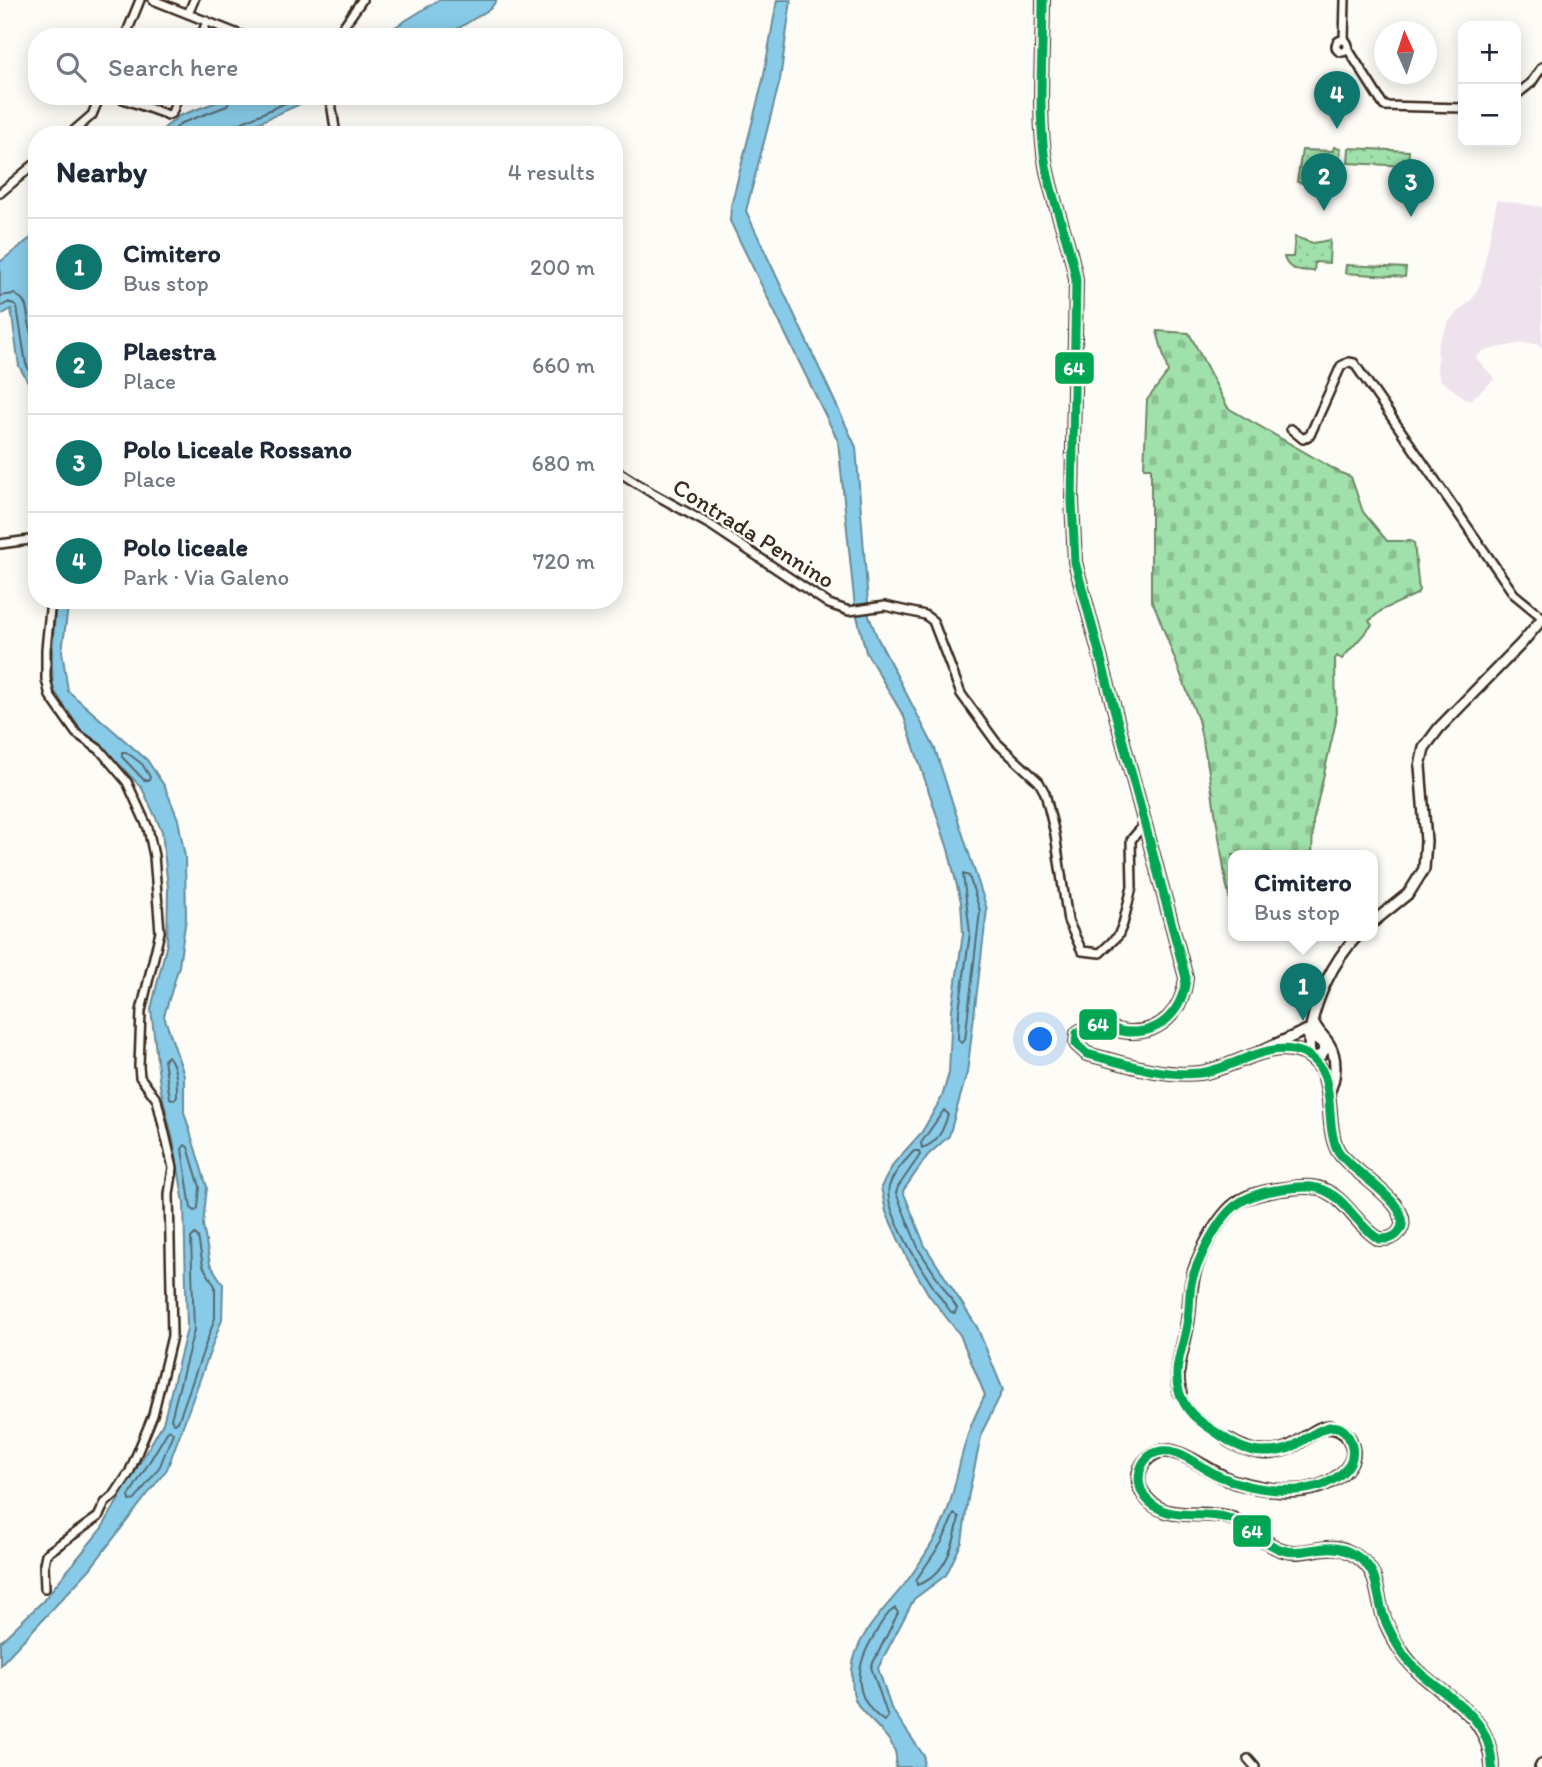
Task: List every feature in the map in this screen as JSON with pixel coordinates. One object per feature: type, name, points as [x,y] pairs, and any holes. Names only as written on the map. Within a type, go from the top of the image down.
[{"type":"main road","points":[[1043,0],[1046,167],[1068,239],[1076,280],[1072,501],[1075,562],[1185,978],[1179,1005],[1161,1024],[1145,1031],[1128,1032],[1091,1024],[1077,1033],[1076,1044],[1087,1054],[1176,1073],[1209,1071],[1257,1054],[1284,1049],[1297,1051],[1310,1058],[1324,1076],[1332,1131],[1339,1153],[1357,1172],[1397,1205],[1402,1214],[1401,1228],[1390,1238],[1379,1239],[1332,1194],[1311,1187],[1266,1192],[1235,1205],[1220,1221],[1193,1278],[1188,1322],[1178,1364],[1180,1393]]},
{"type":"main road","points":[[1228,1440],[1257,1452],[1276,1451],[1288,1449],[1318,1430],[1330,1427],[1348,1435],[1353,1455],[1349,1465],[1335,1479],[1316,1488],[1296,1491],[1237,1482],[1219,1476],[1174,1452],[1159,1452],[1148,1458],[1139,1469],[1138,1480],[1142,1492],[1149,1502],[1174,1514],[1212,1514],[1231,1518],[1271,1545],[1285,1551],[1339,1548],[1363,1560],[1376,1578],[1384,1617],[1399,1648],[1421,1674],[1473,1717],[1490,1746],[1492,1767]]},
{"type":"street","points":[[129,28],[140,0]]},
{"type":"street","points":[[153,0],[224,28]]},
{"type":"street","points":[[188,14],[194,0]]},
{"type":"street","points":[[342,28],[362,0]]},
{"type":"street","points":[[1345,0],[1344,40],[1338,41],[1336,49],[1343,52],[1348,49],[1384,106],[1458,108]]},
{"type":"street","points":[[204,28],[206,21]]},
{"type":"street","points":[[1521,91],[1531,83],[1542,67]]},
{"type":"street","points":[[79,126],[92,115],[96,105]]},
{"type":"street","points":[[140,105],[168,115],[172,113],[175,105]]},
{"type":"street","points":[[331,105],[334,126]]},
{"type":"street","points":[[0,193],[28,170]]},
{"type":"street","points":[[1291,429],[1303,439],[1310,435],[1341,366],[1354,363],[1514,594],[1542,618],[1521,645],[1438,728],[1424,748],[1420,766],[1426,841],[1424,869],[1409,893],[1378,918]]},
{"type":"street","name":"Contrada Pennino","points":[[623,475],[712,526],[829,604],[852,611],[886,606],[925,615],[933,621],[961,694],[996,742],[1039,782],[1049,803],[1068,921],[1082,951],[1100,953],[1118,936],[1132,887],[1131,840],[1142,827]]},
{"type":"street","points":[[0,544],[28,540]]},
{"type":"street","points":[[45,1588],[46,1555],[99,1517],[106,1503],[129,1473],[153,1415],[172,1336],[169,1194],[173,1168],[157,1100],[140,1077],[139,1066],[141,1012],[160,932],[154,856],[148,828],[127,782],[100,750],[76,733],[50,696],[46,679],[46,649],[50,609]]},
{"type":"street","points":[[1326,1044],[1321,1055],[1310,1058],[1306,1035],[1332,972],[1354,941]]},
{"type":"street","points":[[1312,1019],[1326,1044],[1334,1079],[1328,1094]]},
{"type":"street","points":[[1257,1054],[1268,1047],[1306,1035],[1326,1044]]},
{"type":"street","points":[[1248,1759],[1255,1767]]},
{"type":"shaded area","points":[[1497,200],[1542,207],[1542,347],[1523,343],[1482,351],[1476,358],[1495,379],[1469,401],[1440,380],[1437,368],[1438,344],[1450,320],[1473,298],[1481,282]]},
{"type":"green space","points":[[1334,147],[1341,148],[1336,184],[1316,177],[1303,183],[1297,182],[1302,150],[1333,151]]},
{"type":"green space","points":[[1349,148],[1409,151],[1408,166],[1348,163]]},
{"type":"green space","points":[[1295,237],[1313,243],[1330,240],[1329,263],[1315,262],[1314,271],[1296,269],[1289,265],[1284,257],[1293,257]]},
{"type":"green space","points":[[1346,265],[1406,268],[1405,277],[1345,273]]},
{"type":"green space","points":[[1157,331],[1189,333],[1228,408],[1351,477],[1363,512],[1387,541],[1414,543],[1419,590],[1417,594],[1382,610],[1369,621],[1372,625],[1342,659],[1337,656],[1335,659],[1336,721],[1313,822],[1312,850],[1228,850],[1228,891],[1198,720],[1151,600],[1151,468],[1144,468],[1147,400],[1168,372]]},
{"type":"water","points":[[439,0],[497,0],[490,9],[459,28],[394,28]]},
{"type":"water","points":[[777,0],[791,0],[780,80],[746,211],[856,447],[869,616],[878,639],[935,749],[987,909],[967,1073],[949,1136],[928,1155],[903,1191],[925,1246],[977,1327],[1003,1390],[982,1432],[962,1542],[946,1575],[914,1599],[878,1668],[891,1708],[924,1756],[923,1767],[895,1767],[896,1757],[888,1738],[858,1705],[853,1693],[852,1670],[864,1635],[912,1574],[941,1528],[968,1434],[985,1395],[960,1335],[929,1295],[906,1256],[886,1212],[881,1187],[894,1163],[922,1132],[942,1097],[949,1073],[952,1009],[963,934],[961,902],[948,849],[904,717],[866,652],[855,608],[838,441],[730,221],[731,206],[763,80]]},
{"type":"water","points":[[209,105],[298,105],[251,126],[167,126],[179,116]]},
{"type":"water","points":[[28,240],[28,382],[19,366],[11,309],[0,316],[0,262]]},
{"type":"water","points":[[55,609],[68,609],[62,651],[68,691],[147,760],[165,787],[178,819],[185,857],[186,918],[179,966],[164,1016],[184,1075],[184,1112],[207,1187],[203,1225],[210,1264],[223,1284],[222,1319],[167,1469],[89,1570],[0,1665],[0,1642],[43,1601],[102,1528],[163,1423],[187,1329],[184,1203],[160,1086],[151,1009],[167,943],[168,888],[162,831],[142,788],[80,729],[53,689]]},
{"type":"tunnel","points":[[1180,1393],[1193,1416],[1228,1440]]},
{"type":"transit line","name":"64","points":[[1043,0],[1043,147],[1049,180],[1076,280],[1072,501],[1075,562],[1186,978],[1180,1000],[1161,1024],[1140,1032],[1091,1024],[1077,1033],[1076,1044],[1087,1054],[1147,1069],[1187,1074],[1213,1070],[1264,1052],[1290,1050],[1303,1053],[1315,1061],[1322,1071],[1329,1096],[1331,1124],[1337,1149],[1354,1168],[1392,1201],[1400,1212],[1402,1223],[1394,1236],[1379,1239],[1336,1197],[1317,1188],[1286,1188],[1251,1196],[1241,1201],[1219,1224],[1195,1269],[1191,1284],[1186,1332],[1177,1374],[1179,1391],[1188,1410],[1225,1438],[1256,1452],[1290,1448],[1322,1429],[1339,1427],[1346,1433],[1353,1452],[1345,1470],[1330,1481],[1315,1487],[1299,1490],[1265,1489],[1248,1486],[1213,1473],[1183,1455],[1161,1451],[1153,1454],[1142,1465],[1139,1481],[1141,1489],[1145,1497],[1162,1510],[1228,1518],[1243,1525],[1270,1545],[1286,1551],[1332,1548],[1358,1557],[1375,1579],[1384,1618],[1403,1654],[1429,1681],[1471,1716],[1482,1730],[1489,1746],[1492,1767]]},
{"type":"place","name":"Polo liceale","points":[[1337,129]]},
{"type":"place","name":"Plaestra","points":[[1324,211]]},
{"type":"place","name":"Polo Liceale Rossano","points":[[1411,217]]},
{"type":"place","name":"Cimitero","points":[[1303,1021]]}]
